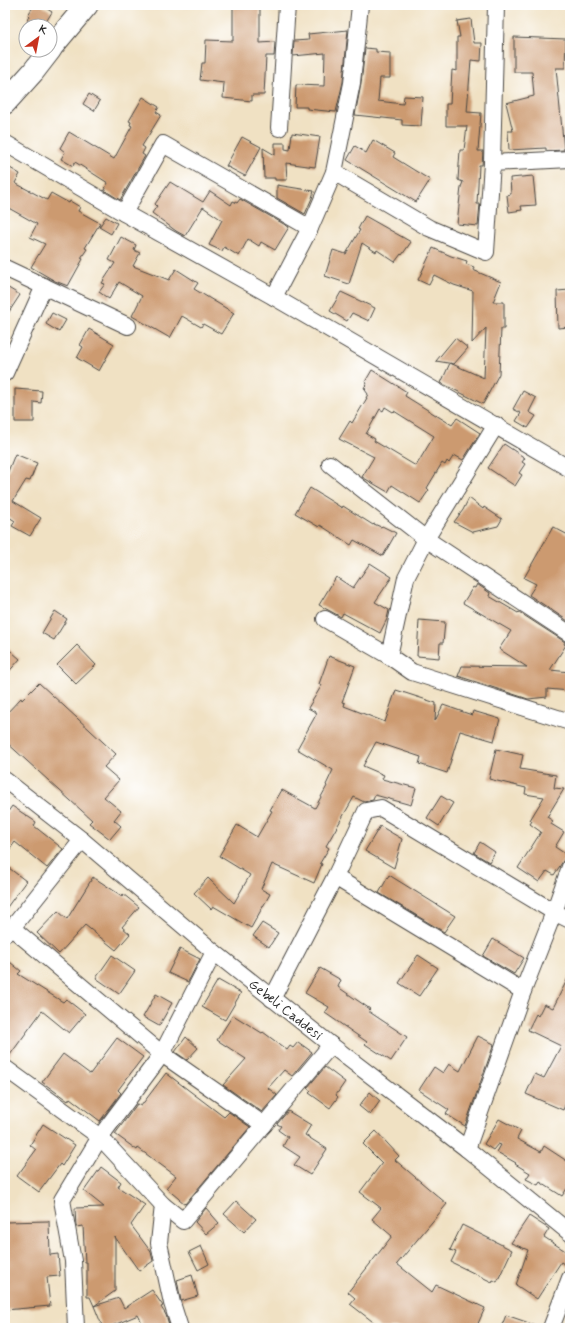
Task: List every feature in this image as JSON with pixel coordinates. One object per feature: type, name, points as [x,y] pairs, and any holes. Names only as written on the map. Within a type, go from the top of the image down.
[{"type":"street","points":[[58,40],[87,5]]},
{"type":"street","points":[[280,128],[287,5]]},
{"type":"street","points":[[274,297],[310,228],[334,172],[352,83],[360,5]]},
{"type":"street","points":[[334,172],[429,228],[486,252],[492,163],[496,5]]},
{"type":"street","points":[[5,103],[44,58]]},
{"type":"street","points":[[5,143],[570,469]]},
{"type":"street","points":[[124,213],[163,144],[310,228]]},
{"type":"street","points":[[492,163],[570,159]]},
{"type":"street","points":[[5,268],[128,326]]},
{"type":"street","points":[[5,373],[44,286]]},
{"type":"street","points":[[389,656],[406,578],[426,539],[496,425]]},
{"type":"street","points":[[330,464],[426,539],[570,634]]},
{"type":"street","points":[[325,619],[389,656],[412,672],[570,722]]},
{"type":"street","name":"Gebeli Caddesi","points":[[7,785],[82,840],[214,952],[331,1045],[467,1149],[570,1234]]},
{"type":"street","points":[[272,998],[366,812],[381,808],[554,912],[570,920]]},
{"type":"street","points":[[82,840],[8,931],[162,1054],[264,1125]]},
{"type":"street","points":[[467,1149],[523,992],[570,867]]},
{"type":"street","points":[[334,876],[523,992]]},
{"type":"street","points":[[76,1328],[73,1261],[62,1200],[100,1136],[162,1054],[214,952]]},
{"type":"street","points":[[6,1072],[100,1136],[163,1205],[183,1220],[331,1045]]},
{"type":"street","points":[[163,1205],[159,1243],[172,1303],[180,1328]]},
{"type":"street","points":[[551,1328],[570,1278]]},
{"type":"building","points":[[34,5],[41,5],[52,12],[48,18],[28,18],[28,15]]},
{"type":"building","points":[[233,7],[260,8],[260,43],[275,42],[274,56],[266,56],[264,95],[252,95],[252,101],[223,98],[224,83],[200,80],[202,63],[205,63],[206,40],[233,41]]},
{"type":"building","points":[[471,19],[474,43],[482,43],[481,61],[471,60],[467,112],[481,113],[478,151],[483,151],[482,165],[479,165],[477,204],[480,204],[478,226],[457,224],[461,187],[463,182],[458,180],[460,150],[464,150],[467,126],[446,126],[446,104],[450,104],[452,70],[457,71],[457,37],[460,37],[457,21]]},
{"type":"building","points":[[348,30],[343,82],[336,112],[307,109],[307,107],[295,107],[296,85],[324,86],[325,53],[293,56],[294,41],[309,40],[308,34]]},
{"type":"building","points":[[514,37],[566,39],[565,68],[556,68],[564,150],[546,151],[546,148],[509,150],[508,131],[513,131],[506,103],[534,96],[532,72],[514,72]]},
{"type":"building","points":[[365,48],[376,49],[376,52],[390,53],[390,78],[380,78],[378,101],[403,104],[404,96],[423,97],[421,126],[402,125],[402,120],[355,115],[361,84]]},
{"type":"building","points":[[89,94],[100,101],[94,111],[83,104]]},
{"type":"building","points":[[143,97],[159,107],[156,112],[161,115],[142,146],[145,148],[142,154],[145,156],[120,200],[104,190],[108,183],[75,162],[73,166],[61,159],[65,152],[60,148],[69,132],[114,159],[132,126],[130,125],[131,122],[129,121]]},
{"type":"building","points":[[292,133],[320,137],[315,167],[286,163],[287,180],[264,178],[263,148],[275,155],[275,143],[285,143],[285,149],[290,150]]},
{"type":"building","points":[[242,137],[261,147],[245,176],[226,166]]},
{"type":"building","points":[[373,140],[395,153],[393,157],[430,180],[416,202],[347,160],[355,146],[366,153]]},
{"type":"building","points":[[5,165],[20,174],[15,183],[47,200],[51,193],[69,203],[70,201],[80,207],[78,211],[100,223],[85,248],[87,249],[81,258],[83,259],[68,286],[55,281],[31,267],[45,244],[30,237],[37,224],[5,206]]},
{"type":"building","points":[[533,176],[536,205],[521,206],[522,210],[509,212],[507,195],[511,194],[510,178]]},
{"type":"building","points":[[170,182],[203,202],[210,191],[231,205],[233,201],[237,203],[240,199],[289,227],[275,250],[261,242],[259,246],[248,239],[239,256],[224,247],[222,251],[209,245],[222,220],[203,207],[185,236],[152,213],[157,206],[155,204]]},
{"type":"building","points":[[277,185],[314,191],[305,214],[277,198]]},
{"type":"building","points":[[365,216],[411,242],[395,262],[377,250],[376,252],[362,243],[349,284],[325,276],[333,250],[346,254],[360,230],[358,229]]},
{"type":"building","points":[[106,217],[117,223],[111,234],[99,227]]},
{"type":"building","points":[[121,237],[136,245],[134,250],[140,253],[133,266],[169,280],[176,269],[198,283],[194,289],[234,313],[221,334],[203,324],[201,327],[182,316],[170,338],[132,316],[142,296],[119,282],[109,299],[99,292],[105,284],[102,283],[115,263],[109,260]]},
{"type":"building","points":[[433,248],[467,261],[466,264],[474,267],[473,270],[501,282],[493,302],[504,302],[504,329],[501,329],[499,374],[483,404],[441,383],[450,363],[484,378],[486,328],[472,343],[473,291],[454,285],[434,275],[429,285],[418,280]]},
{"type":"building","points":[[5,286],[20,295],[5,318]]},
{"type":"building","points":[[570,290],[570,327],[558,328],[557,291]]},
{"type":"building","points":[[341,292],[375,308],[369,321],[352,313],[347,321],[330,311]]},
{"type":"building","points":[[52,313],[66,320],[59,332],[46,324]]},
{"type":"building","points":[[89,329],[114,344],[99,371],[77,358],[83,347],[80,345]]},
{"type":"building","points":[[455,338],[468,348],[454,364],[436,361]]},
{"type":"building","points":[[372,370],[407,392],[405,396],[452,425],[457,418],[480,433],[463,460],[454,455],[449,463],[447,461],[445,465],[442,463],[427,488],[429,490],[420,503],[392,485],[388,492],[362,477],[374,457],[339,439],[350,421],[352,423],[367,398],[368,394],[364,388],[367,383],[365,382]],"holes":[[[385,407],[393,412],[394,411],[434,436],[416,466],[374,441],[375,439],[366,434],[380,409],[383,411]]]},
{"type":"building","points":[[15,389],[42,391],[41,403],[34,402],[34,422],[15,422]]},
{"type":"building","points":[[523,391],[536,398],[529,412],[536,416],[528,428],[516,421],[521,413],[513,409]]},
{"type":"building","points":[[504,444],[525,458],[522,462],[525,464],[519,473],[522,475],[515,486],[488,468]]},
{"type":"building","points":[[15,454],[37,463],[30,481],[26,480],[13,501],[41,518],[30,536],[12,526],[15,521],[6,515],[5,516],[5,479]]},
{"type":"building","points":[[310,488],[373,525],[382,526],[396,533],[383,556],[354,540],[351,545],[320,525],[319,527],[295,513]]},
{"type":"building","points":[[469,498],[483,509],[484,507],[502,519],[498,526],[473,532],[454,522],[463,510]]},
{"type":"building","points":[[553,527],[570,536],[570,618],[568,621],[529,595],[536,584],[524,578]]},
{"type":"building","points":[[370,563],[392,577],[375,602],[389,610],[387,619],[380,633],[343,613],[341,617],[319,605],[336,577],[353,588]]},
{"type":"building","points":[[477,584],[490,593],[489,596],[518,613],[519,612],[565,642],[564,644],[566,645],[550,670],[570,672],[570,691],[547,689],[547,697],[528,699],[458,676],[462,666],[527,667],[499,649],[511,631],[463,603],[473,587],[475,588]]},
{"type":"building","points":[[55,611],[67,619],[54,640],[42,633]]},
{"type":"building","points":[[419,620],[445,622],[443,643],[440,643],[439,658],[417,656]]},
{"type":"building","points":[[77,645],[96,665],[76,684],[57,665]]},
{"type":"building","points":[[5,646],[20,659],[5,676]]},
{"type":"building","points":[[329,656],[355,666],[342,702],[345,703],[344,706],[385,722],[396,690],[436,703],[435,721],[443,705],[472,715],[473,711],[500,719],[494,741],[460,731],[447,773],[419,764],[421,757],[376,742],[363,766],[384,775],[382,779],[416,788],[411,805],[375,795],[373,800],[364,802],[354,797],[326,846],[329,848],[320,863],[322,864],[314,883],[272,864],[261,889],[270,894],[251,928],[213,906],[211,909],[194,893],[208,878],[234,903],[250,875],[219,856],[237,825],[257,837],[272,811],[270,810],[282,790],[315,808],[327,786],[326,785],[333,770],[297,749],[317,713],[308,708],[322,685],[319,684]]},
{"type":"building","points":[[39,683],[116,754],[104,767],[119,780],[104,797],[121,811],[114,820],[121,826],[110,839],[89,823],[92,820],[5,741],[5,715],[21,698],[22,700]]},
{"type":"building","points":[[496,749],[523,755],[520,769],[556,775],[554,788],[564,789],[547,817],[553,821],[551,824],[564,832],[555,847],[567,855],[554,875],[547,871],[539,882],[518,868],[541,832],[530,824],[532,821],[530,820],[544,797],[525,794],[526,788],[489,779]]},
{"type":"building","points":[[441,796],[453,803],[439,826],[427,818]]},
{"type":"building","points":[[12,806],[36,822],[34,826],[63,849],[47,868],[15,842],[5,856],[5,816]]},
{"type":"building","points":[[380,826],[402,839],[394,868],[365,851]]},
{"type":"building","points":[[480,842],[495,852],[489,862],[474,853]]},
{"type":"building","points":[[5,865],[26,881],[5,910]]},
{"type":"building","points":[[389,875],[455,916],[444,932],[379,893]]},
{"type":"building","points":[[93,877],[122,896],[123,894],[139,907],[122,927],[130,934],[116,950],[85,925],[59,954],[37,933],[58,911],[67,919]]},
{"type":"building","points":[[262,923],[278,933],[269,947],[253,936]]},
{"type":"building","points":[[493,939],[524,958],[514,974],[483,956]]},
{"type":"building","points":[[180,949],[200,959],[188,982],[168,973]]},
{"type":"building","points":[[112,955],[135,971],[119,994],[96,978]]},
{"type":"building","points":[[418,955],[438,968],[419,996],[399,983]]},
{"type":"building","points":[[5,958],[21,971],[18,974],[63,1002],[66,999],[85,1014],[69,1033],[42,1011],[7,1059],[5,1059]]},
{"type":"building","points":[[320,968],[341,980],[338,987],[370,1009],[368,1011],[407,1037],[391,1061],[365,1044],[367,1042],[325,1013],[329,1007],[305,993]]},
{"type":"building","points":[[570,974],[570,1093],[563,1110],[526,1094],[535,1074],[544,1078],[561,1046],[528,1030],[536,1014],[538,1016],[544,1004],[553,1008]]},
{"type":"building","points":[[218,980],[241,993],[225,1020],[202,1007]]},
{"type":"building","points":[[156,994],[172,1003],[159,1026],[143,1017]]},
{"type":"building","points":[[233,1015],[262,1033],[263,1032],[287,1050],[290,1046],[293,1048],[298,1042],[312,1052],[292,1076],[284,1070],[268,1088],[277,1095],[262,1112],[223,1085],[246,1059],[217,1040]]},
{"type":"building","points":[[478,1036],[494,1044],[465,1126],[446,1114],[449,1110],[419,1090],[434,1067],[443,1073],[449,1064],[460,1071]]},
{"type":"building","points":[[186,1037],[198,1048],[187,1060],[175,1052]]},
{"type":"building","points":[[117,1038],[143,1057],[118,1090],[121,1093],[100,1121],[70,1098],[68,1101],[42,1082],[63,1054],[90,1074]]},
{"type":"building","points":[[325,1067],[345,1082],[336,1095],[338,1097],[330,1108],[309,1093],[311,1091],[307,1088]]},
{"type":"building","points":[[166,1073],[224,1117],[229,1112],[250,1127],[185,1204],[166,1188],[176,1176],[138,1148],[137,1150],[115,1134],[137,1104],[141,1106]]},
{"type":"building","points":[[370,1092],[380,1101],[370,1115],[359,1106]]},
{"type":"building","points":[[288,1111],[311,1125],[305,1135],[327,1149],[310,1175],[294,1165],[300,1157],[283,1146],[288,1137],[278,1130],[281,1126],[277,1124]]},
{"type":"building","points":[[499,1119],[521,1131],[517,1139],[541,1152],[544,1146],[570,1163],[570,1184],[562,1196],[540,1182],[538,1185],[526,1179],[530,1173],[497,1152],[501,1145],[498,1144],[493,1150],[484,1144]]},
{"type":"building","points":[[43,1124],[75,1145],[62,1166],[60,1164],[39,1192],[17,1176],[36,1150],[30,1145]]},
{"type":"building","points":[[376,1131],[399,1156],[395,1160],[447,1204],[397,1264],[432,1292],[436,1285],[485,1308],[476,1328],[381,1328],[350,1304],[355,1298],[348,1292],[392,1236],[372,1219],[381,1208],[360,1192],[382,1163],[363,1144]]},
{"type":"building","points":[[101,1167],[121,1182],[118,1187],[145,1205],[131,1225],[151,1252],[153,1261],[139,1271],[115,1237],[115,1291],[94,1306],[90,1297],[87,1297],[87,1262],[85,1262],[83,1226],[76,1227],[75,1208],[104,1207],[84,1191]]},
{"type":"building","points":[[236,1201],[256,1219],[244,1232],[224,1214]]},
{"type":"building","points":[[206,1208],[219,1223],[206,1234],[195,1222]]},
{"type":"building","points":[[529,1216],[549,1229],[544,1237],[570,1254],[570,1268],[561,1262],[537,1299],[516,1285],[528,1250],[511,1243]]},
{"type":"building","points":[[49,1221],[50,1255],[58,1254],[60,1276],[47,1277],[50,1306],[5,1310],[5,1222]]},
{"type":"building","points":[[462,1225],[512,1250],[497,1282],[493,1280],[492,1282],[451,1262],[456,1252],[450,1250]]},
{"type":"building","points":[[201,1246],[209,1264],[198,1270],[189,1252]]},
{"type":"building","points":[[192,1275],[198,1296],[181,1301],[177,1280]]},
{"type":"building","points":[[152,1290],[163,1306],[161,1307],[166,1315],[170,1328],[145,1328],[138,1315],[107,1328],[103,1328],[94,1306],[119,1298],[124,1308]]},
{"type":"building","points":[[506,1315],[538,1326],[538,1328],[501,1328]]}]
